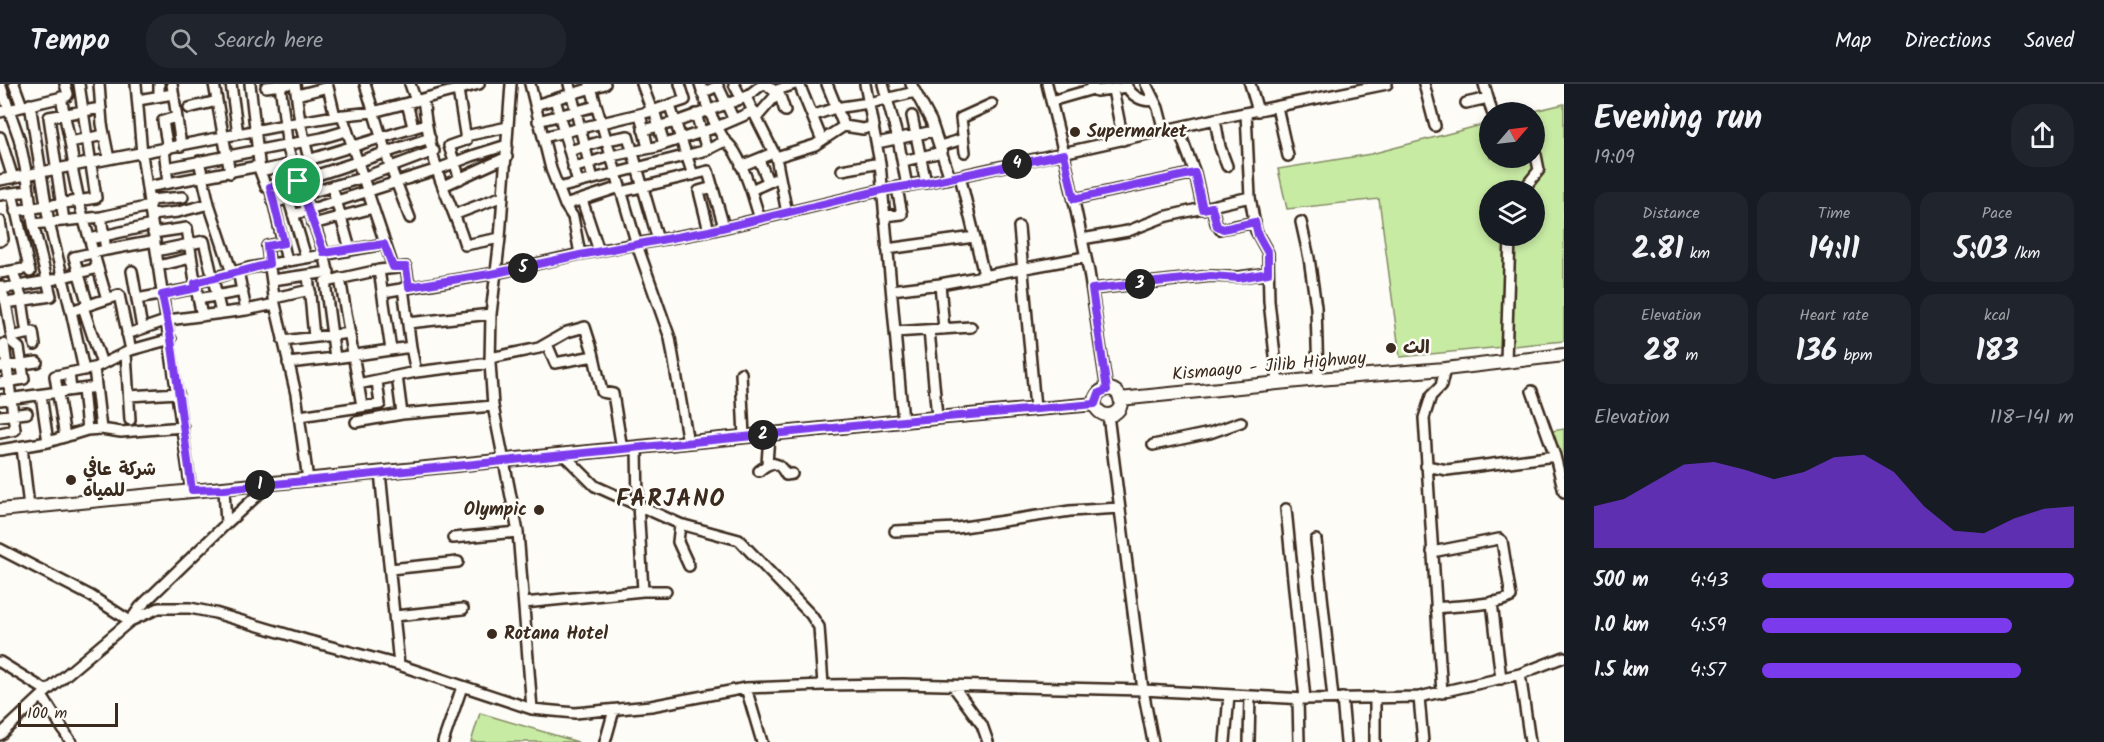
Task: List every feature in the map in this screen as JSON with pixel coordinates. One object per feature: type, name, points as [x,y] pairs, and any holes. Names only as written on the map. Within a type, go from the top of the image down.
[{"type":"main road","name":"Kismaayo - Jilib Highway","points":[[1120,399],[1445,369],[1564,355]]},
{"type":"main road","points":[[1107,390],[1116,392],[1120,399],[1117,411],[1108,415],[1099,411],[1095,404],[1099,393],[1107,390]]},
{"type":"main road","points":[[0,510],[937,417],[1095,404]]},
{"type":"street","points":[[14,84],[32,117],[49,223],[84,370]]},
{"type":"street","points":[[4,110],[68,95],[65,84]]},
{"type":"street","points":[[15,211],[96,197],[79,84]]},
{"type":"street","points":[[99,84],[100,108],[108,159]]},
{"type":"street","points":[[136,84],[142,154],[192,490]]},
{"type":"street","points":[[159,84],[159,96]]},
{"type":"street","points":[[172,84],[181,146]]},
{"type":"street","points":[[214,84],[230,173]]},
{"type":"street","points":[[231,84],[238,134]]},
{"type":"street","points":[[250,84],[259,169],[266,187],[298,181],[430,138]]},
{"type":"street","points":[[266,87],[283,84],[287,144],[324,253],[329,276],[325,284],[334,358]]},
{"type":"street","points":[[295,84],[300,122],[313,176]]},
{"type":"street","points":[[365,84],[385,152],[410,218]]},
{"type":"street","points":[[410,84],[426,124],[443,186],[456,214],[466,246],[500,238]]},
{"type":"street","points":[[0,180],[142,154],[254,130],[338,115],[373,112],[479,84]]},
{"type":"street","points":[[511,84],[500,238],[491,314],[490,361],[493,406],[518,532],[532,709]]},
{"type":"street","points":[[531,84],[538,121],[558,188],[565,206],[573,217],[580,255]]},
{"type":"street","points":[[534,105],[555,99],[570,89],[605,84]]},
{"type":"street","points":[[642,84],[664,144]]},
{"type":"street","points":[[543,137],[670,106],[685,100],[680,84]]},
{"type":"street","points":[[734,84],[755,114],[774,155],[787,213]]},
{"type":"street","points":[[644,130],[676,122],[770,88],[797,84],[822,140]]},
{"type":"street","points":[[827,84],[844,126]]},
{"type":"street","points":[[865,84],[880,163],[903,421]]},
{"type":"street","points":[[884,84],[907,186]]},
{"type":"street","points":[[1047,84],[1092,289],[1107,390]]},
{"type":"street","points":[[1146,84],[1164,131]]},
{"type":"street","points":[[1250,84],[1258,111]]},
{"type":"street","points":[[1333,84],[1338,94]]},
{"type":"street","points":[[383,292],[496,273],[709,231],[882,190],[955,177],[1215,119],[1387,84]]},
{"type":"street","points":[[1424,84],[1435,126]]},
{"type":"street","points":[[1484,84],[1489,102]]},
{"type":"street","points":[[734,120],[726,103],[723,85],[701,88],[717,127],[741,166],[760,219]]},
{"type":"street","points":[[1051,101],[1092,87],[1113,90],[1127,85],[1134,96],[1147,101],[1154,100]]},
{"type":"street","points":[[591,86],[620,190],[670,338],[688,443]]},
{"type":"street","points":[[297,95],[310,88],[329,88],[393,267]]},
{"type":"street","points":[[770,88],[786,111]]},
{"type":"street","points":[[573,168],[611,156],[664,144],[755,114],[770,88]]},
{"type":"street","points":[[812,116],[836,108],[888,99],[913,88],[955,177],[984,275]]},
{"type":"street","points":[[570,89],[593,179]]},
{"type":"street","points":[[1,90],[4,110],[15,124],[19,138],[33,224],[51,296],[6,303]]},
{"type":"street","points":[[458,90],[466,140],[449,146],[460,179]]},
{"type":"street","points":[[1113,90],[1123,140]]},
{"type":"street","points":[[138,100],[173,94]]},
{"type":"street","points":[[62,97],[78,201],[107,299]]},
{"type":"street","points":[[1466,103],[1488,98]]},
{"type":"street","points":[[555,99],[578,183]]},
{"type":"street","points":[[46,100],[64,221]]},
{"type":"street","points":[[189,108],[217,101]]},
{"type":"street","points":[[413,128],[415,101]]},
{"type":"street","points":[[965,152],[961,118],[992,105]]},
{"type":"street","points":[[538,121],[596,106]]},
{"type":"street","points":[[670,106],[693,175]]},
{"type":"street","points":[[1277,107],[1288,156]]},
{"type":"street","points":[[50,117],[100,108]]},
{"type":"street","points":[[893,119],[926,112]]},
{"type":"street","points":[[1246,113],[1250,197],[1258,235],[1268,253],[1269,301],[1278,383]]},
{"type":"street","points":[[639,114],[648,148]]},
{"type":"street","points":[[696,114],[707,150]]},
{"type":"street","points":[[912,116],[926,183]]},
{"type":"street","points":[[15,124],[32,117]]},
{"type":"street","points":[[168,183],[163,121],[176,117]]},
{"type":"street","points":[[1215,119],[1220,147],[1227,166]]},
{"type":"street","points":[[308,160],[426,124]]},
{"type":"street","points":[[741,166],[812,146],[844,126],[863,129],[874,126]]},
{"type":"street","points":[[19,138],[66,127]]},
{"type":"street","points":[[465,136],[508,128]]},
{"type":"street","points":[[1178,128],[1208,208],[1220,228],[1255,222]]},
{"type":"street","points":[[166,168],[346,131]]},
{"type":"street","points":[[877,143],[934,131]]},
{"type":"street","points":[[396,133],[404,161]]},
{"type":"street","points":[[69,142],[104,135]]},
{"type":"street","points":[[548,155],[628,136],[658,240]]},
{"type":"street","points":[[0,137],[13,178]]},
{"type":"street","points":[[903,161],[921,157],[963,139]]},
{"type":"street","points":[[207,140],[213,158]]},
{"type":"street","points":[[558,188],[707,150],[725,141]]},
{"type":"street","points":[[279,226],[308,210],[507,145]]},
{"type":"street","points":[[241,152],[244,170]]},
{"type":"street","points":[[273,203],[362,178],[434,152]]},
{"type":"street","points":[[443,186],[507,157]]},
{"type":"street","points":[[759,160],[768,181]]},
{"type":"street","points":[[199,161],[209,204],[243,291],[246,310]]},
{"type":"street","points":[[842,170],[880,163]]},
{"type":"street","points":[[147,187],[292,164]]},
{"type":"street","points":[[653,164],[658,182]]},
{"type":"street","points":[[565,206],[620,190],[708,171],[724,227]]},
{"type":"street","points":[[1074,199],[1195,173]]},
{"type":"street","points":[[751,190],[780,177]]},
{"type":"street","points":[[180,229],[182,181]]},
{"type":"street","points":[[284,184],[306,257]]},
{"type":"street","points":[[45,191],[75,185]]},
{"type":"street","points":[[332,186],[350,249]]},
{"type":"street","points":[[270,187],[287,261]]},
{"type":"street","points":[[709,231],[699,191],[713,187]]},
{"type":"street","points":[[884,216],[902,214],[897,188]]},
{"type":"street","points":[[0,195],[29,191]]},
{"type":"street","points":[[12,193],[37,297]]},
{"type":"street","points":[[90,239],[152,224],[172,198],[183,196]]},
{"type":"street","points":[[456,214],[503,196]]},
{"type":"street","points":[[1082,239],[1128,231],[1164,217],[1250,197]]},
{"type":"street","points":[[172,198],[179,212]]},
{"type":"street","points":[[582,200],[599,251]]},
{"type":"street","points":[[702,205],[717,201]]},
{"type":"street","points":[[100,429],[96,387],[98,366],[74,257],[106,249],[179,212],[209,204]]},
{"type":"street","points":[[313,224],[373,208]]},
{"type":"street","points":[[100,217],[106,249]]},
{"type":"street","points":[[33,224],[100,217],[180,229],[187,228],[202,316]]},
{"type":"street","points":[[1301,222],[1310,258],[1316,307],[1318,379]]},
{"type":"street","points":[[152,224],[189,243],[204,241],[221,313]]},
{"type":"street","points":[[0,241],[3,239],[0,225],[18,225]]},
{"type":"street","points":[[1019,227],[1035,408]]},
{"type":"street","points":[[887,249],[974,237]]},
{"type":"street","points":[[284,243],[267,246],[274,301],[300,416],[308,480]]},
{"type":"street","points":[[71,311],[119,295],[121,298],[162,295],[196,286],[213,278],[269,264],[384,244]]},
{"type":"street","points":[[1506,361],[1510,246]]},
{"type":"street","points":[[40,250],[55,247]]},
{"type":"street","points":[[158,266],[208,257]]},
{"type":"street","points":[[892,290],[940,284],[1085,257]]},
{"type":"street","points":[[272,280],[308,275],[340,278],[393,267],[406,267],[408,323],[416,372]]},
{"type":"street","points":[[0,273],[29,268]]},
{"type":"street","points":[[0,433],[15,430],[11,398],[4,382],[3,366],[7,342],[6,303],[0,287],[48,280],[98,268]]},
{"type":"street","points":[[14,270],[22,300],[27,334]]},
{"type":"street","points":[[378,270],[391,350]]},
{"type":"street","points":[[132,271],[142,328]]},
{"type":"street","points":[[1092,289],[1211,276],[1239,278],[1268,273]]},
{"type":"street","points":[[308,275],[314,337]]},
{"type":"street","points":[[340,278],[362,406]]},
{"type":"street","points":[[940,284],[944,329]]},
{"type":"street","points":[[127,333],[168,320],[246,310],[310,290]]},
{"type":"street","points":[[198,299],[243,291]]},
{"type":"street","points":[[121,298],[127,333],[130,420]]},
{"type":"street","points":[[408,323],[491,314]]},
{"type":"street","points":[[313,319],[329,315]]},
{"type":"street","points":[[358,384],[416,372],[490,361],[547,344],[567,332],[585,327],[602,392],[613,394],[622,449]]},
{"type":"street","points":[[895,332],[970,327]]},
{"type":"street","points":[[929,330],[937,417]]},
{"type":"street","points":[[7,342],[33,332],[35,345]]},
{"type":"street","points":[[284,341],[350,333]]},
{"type":"street","points":[[65,437],[55,376],[98,366],[128,352],[171,339]]},
{"type":"street","points":[[4,382],[24,379],[19,348],[7,342]]},
{"type":"street","points":[[547,344],[555,363],[594,356]]},
{"type":"street","points":[[288,363],[411,347]]},
{"type":"street","points":[[3,366],[37,362]]},
{"type":"street","points":[[1442,693],[1424,418],[1431,396],[1441,386],[1445,369]]},
{"type":"street","points":[[69,373],[71,390]]},
{"type":"street","points":[[741,373],[744,437]]},
{"type":"street","points":[[397,376],[402,414]]},
{"type":"street","points":[[377,381],[381,417]]},
{"type":"street","points":[[0,400],[96,387]]},
{"type":"street","points":[[83,389],[87,430]]},
{"type":"street","points":[[1532,391],[1555,456],[1564,492]]},
{"type":"street","points":[[129,396],[178,393]]},
{"type":"street","points":[[41,395],[48,442]]},
{"type":"street","points":[[300,416],[380,404]]},
{"type":"street","points":[[356,422],[402,414],[493,406]]},
{"type":"street","points":[[0,416],[27,412]]},
{"type":"street","points":[[1108,415],[1143,690],[1153,742]]},
{"type":"street","points":[[1153,445],[1210,433],[1241,422]]},
{"type":"street","points":[[0,450],[48,442],[87,430],[121,432],[183,427]]},
{"type":"street","points":[[767,464],[769,435]]},
{"type":"street","points":[[22,447],[29,507]]},
{"type":"street","points":[[637,448],[643,591]]},
{"type":"street","points":[[564,455],[595,486],[680,524],[739,540],[811,615],[819,627],[823,685]]},
{"type":"street","points":[[1426,466],[1447,470],[1555,456]]},
{"type":"street","points":[[759,471],[767,464],[774,464],[782,467],[786,475],[792,474]]},
{"type":"street","points":[[380,472],[399,665]]},
{"type":"street","points":[[0,735],[44,694],[130,621],[140,607],[271,483]]},
{"type":"street","points":[[224,489],[226,524]]},
{"type":"street","points":[[895,531],[957,528],[1070,511],[1120,508]]},
{"type":"street","points":[[1286,509],[1301,699],[1299,742]]},
{"type":"street","points":[[680,524],[678,542],[689,566]]},
{"type":"street","points":[[453,538],[518,532]]},
{"type":"street","points":[[1432,552],[1499,539],[1502,541],[1511,597],[1508,600],[1436,608]]},
{"type":"street","points":[[1316,540],[1338,698],[1347,742]]},
{"type":"street","points":[[0,549],[91,596],[130,621]]},
{"type":"street","points":[[390,569],[458,562]]},
{"type":"street","points":[[524,603],[643,591],[666,591]]},
{"type":"street","points":[[1492,602],[1501,679]]},
{"type":"street","points":[[130,621],[159,608],[190,608],[207,611],[399,665],[532,709],[575,713],[651,706],[746,688],[823,685],[1143,690],[1301,699],[1419,697],[1520,674],[1564,657]]},
{"type":"street","points":[[395,616],[464,609]]},
{"type":"street","points":[[0,662],[44,694],[71,742]]},
{"type":"street","points":[[1520,674],[1530,742]]},
{"type":"street","points":[[953,686],[982,725],[988,742]]},
{"type":"street","points":[[443,742],[462,687]]},
{"type":"street","points":[[746,688],[762,742]]},
{"type":"street","points":[[1225,742],[1229,695]]},
{"type":"street","points":[[1249,742],[1250,696]]},
{"type":"street","points":[[1375,697],[1375,742]]},
{"type":"street","points":[[1419,697],[1423,742]]},
{"type":"street","points":[[605,742],[614,710]]},
{"type":"green space","points":[[1564,104],[1564,341],[1400,357],[1379,199],[1287,209],[1278,169],[1371,154],[1479,126],[1479,168],[1545,168],[1545,108]]},
{"type":"green space","points":[[1564,429],[1564,470],[1551,431]]},
{"type":"green space","points":[[480,713],[578,742],[471,742]]},
{"type":"place","name":"Supermarket","points":[[1075,132]]},
{"type":"place","name":"الث","points":[[1391,348]]},
{"type":"place","name":"شركة عافي للمياه","points":[[71,480]]},
{"type":"place","name":"Olympic","points":[[539,510]]},
{"type":"place","name":"Rotana Hotel","points":[[492,634]]},
{"type":"district","name":"FARJANO","points":[[671,499]]},
{"type":"route","points":[[1064,154],[1074,199],[1195,173],[1203,209],[1212,207],[1217,226],[1223,229],[1255,222],[1256,231],[1268,253],[1268,273],[1239,278],[1211,276],[1092,289],[1107,390],[1101,391],[1096,396],[1095,404],[1035,408],[224,489],[192,490],[171,339],[162,295],[196,288],[195,283],[269,264],[267,246],[284,243],[270,187],[298,181],[324,253],[384,244],[393,267],[405,266],[407,268],[409,287],[496,273],[709,231],[882,190],[1064,154]]}]
